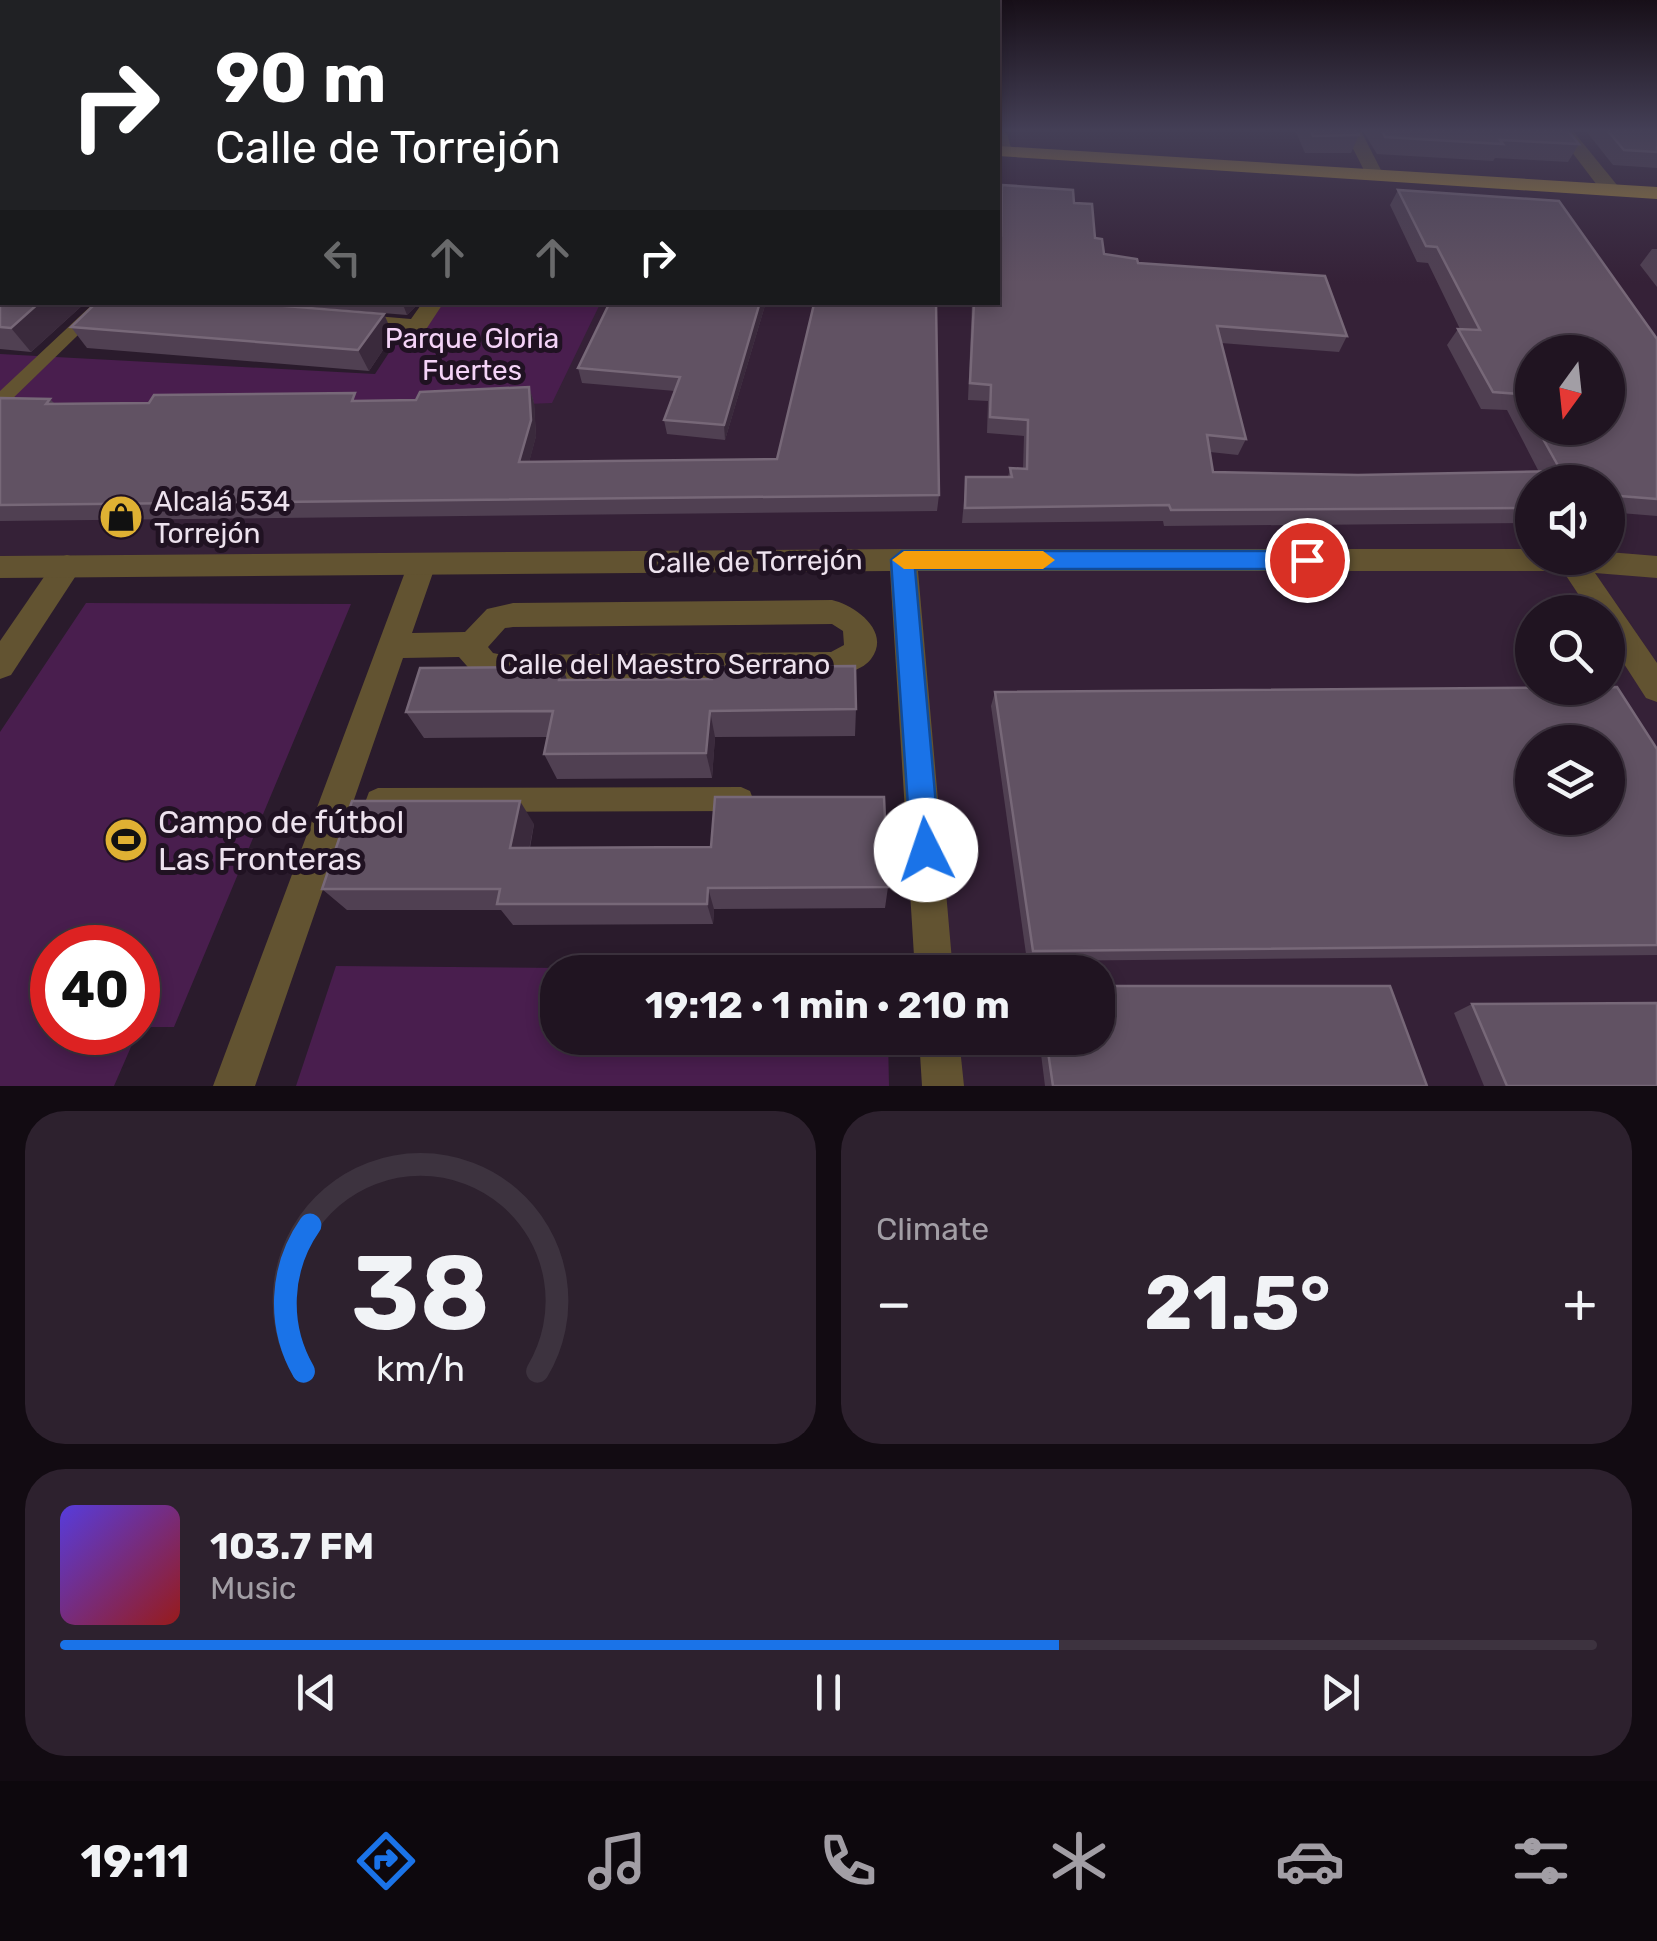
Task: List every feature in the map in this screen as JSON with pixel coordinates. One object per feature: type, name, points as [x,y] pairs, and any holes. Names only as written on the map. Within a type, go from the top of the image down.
[{"type":"main road","points":[[1487,182],[1657,192]]},
{"type":"street","points":[[1603,182],[1610,190]]},
{"type":"street","points":[[0,401],[106,305]]},
{"type":"street","points":[[320,319],[418,326],[432,305]]},
{"type":"street","points":[[902,560],[933,955]]},
{"type":"street","name":"Calle de Torrejón","points":[[0,567],[1515,560]]},
{"type":"street","points":[[234,1086],[422,564]]},
{"type":"street","name":"Calle de Torrejón","points":[[1625,564],[1657,567]]},
{"type":"street","points":[[3,661],[67,566]]},
{"type":"street","name":"Calle del Maestro Serrano","points":[[394,646],[472,644],[497,618],[513,615],[832,612],[847,614],[856,624],[860,653],[834,665],[503,668],[485,665],[474,656],[472,644]]},
{"type":"street","points":[[1625,641],[1657,688]]},
{"type":"street","points":[[378,800],[771,799]]},
{"type":"street","points":[[940,1055],[942,1086]]},
{"type":"shaded area","points":[[1000,182],[1657,182],[1657,1086],[943,1086],[940,1055],[1115,1055],[1115,955],[933,955],[902,560],[0,567],[0,405],[364,403],[433,305],[1000,305]]},
{"type":"green space","name":"Parque Gloria Fuertes","points":[[441,305],[599,306],[552,403],[358,411],[0,412],[0,354],[375,374],[396,342],[414,343]]},
{"type":"green space","name":"Campo de fútbol Las Fronteras","points":[[86,603],[351,604],[174,1027],[160,1027],[160,925],[30,925],[30,1055],[127,1055],[114,1086],[0,1086],[0,732]]},
{"type":"green space","points":[[336,966],[540,968],[540,1055],[888,1055],[889,1086],[296,1086]]},
{"type":"building","points":[[1002,185],[1073,190],[1074,203],[1092,204],[1095,238],[1102,239],[1104,254],[1137,259],[1138,263],[1325,276],[1347,336],[1217,326],[1246,439],[1207,435],[1213,472],[1358,475],[1515,472],[1515,508],[1171,510],[1169,505],[965,508],[966,477],[1012,477],[1010,468],[1027,469],[1028,420],[990,417],[991,385],[970,383],[974,305],[1000,305]]},
{"type":"building","points":[[1398,190],[1559,201],[1657,339],[1657,499],[1625,496],[1625,465],[1558,465],[1546,445],[1625,445],[1625,335],[1515,335],[1515,394],[1493,392],[1458,329],[1480,330],[1437,247],[1426,246]]},
{"type":"building","points":[[0,305],[37,305],[11,328],[0,327]]},
{"type":"building","points":[[94,305],[274,305],[384,314],[358,350],[71,327]]},
{"type":"building","points":[[609,305],[759,305],[724,425],[664,420],[680,377],[578,368]]},
{"type":"building","points":[[814,305],[936,305],[939,495],[0,505],[0,398],[50,399],[46,404],[149,403],[154,395],[355,393],[352,401],[416,400],[420,392],[529,387],[531,420],[519,462],[777,459]]},
{"type":"building","points":[[855,666],[856,709],[710,711],[706,753],[544,754],[553,711],[406,712],[420,668],[562,667],[559,680],[712,679],[713,667]]},
{"type":"building","points":[[1515,688],[1515,705],[1625,705],[1625,699],[1657,749],[1657,945],[1033,951],[995,692]]},
{"type":"building","points":[[715,797],[884,797],[888,887],[708,888],[707,904],[497,904],[500,889],[322,889],[352,801],[520,801],[510,848],[711,847]]},
{"type":"building","points":[[1115,986],[1390,986],[1427,1086],[1053,1086],[1048,1055],[1115,1055]]},
{"type":"building","points":[[1657,1003],[1657,1086],[1507,1086],[1472,1004]]},
{"type":"slow traffic","points":[[904,560],[1043,560]]},
{"type":"place","name":"Alcalá 534 Torrejón","points":[[121,517]]},
{"type":"place","name":"Campo de fútbol Las Fronteras","points":[[126,840]]},
{"type":"route","points":[[926,850],[902,560],[1307,560]]}]
